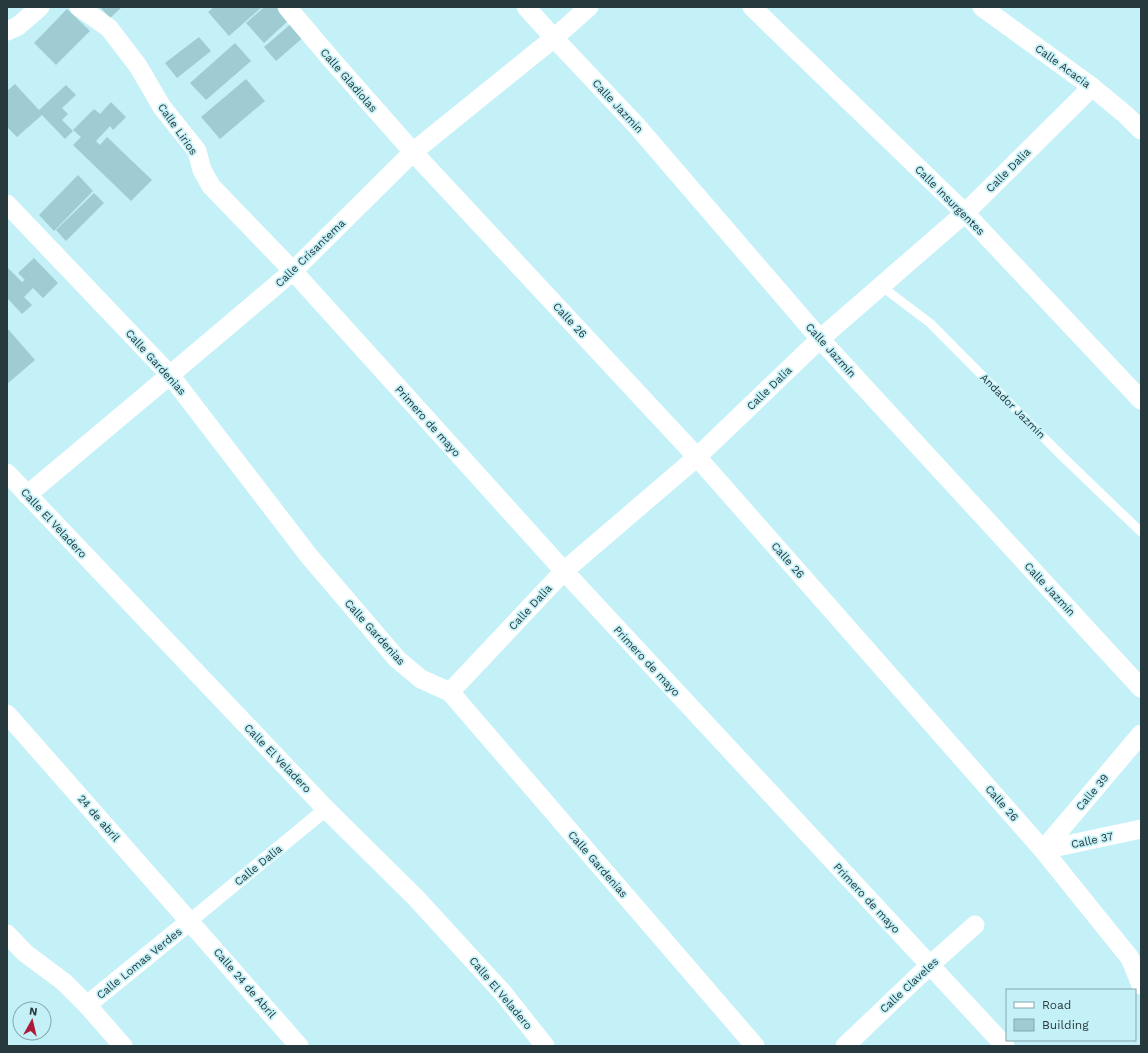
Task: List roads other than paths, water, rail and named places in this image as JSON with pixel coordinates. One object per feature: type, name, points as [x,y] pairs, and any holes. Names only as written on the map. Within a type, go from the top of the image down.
[{"type":"street","points":[[7,31],[18,26],[40,7]]},
{"type":"street","name":"Calle Lirios","points":[[79,7],[109,28],[138,66],[162,107],[197,152],[202,170],[211,186],[293,271]]},
{"type":"street","name":"Calle Gladiolas","points":[[287,7],[331,60],[413,152]]},
{"type":"street","name":"Calle Jazmín","points":[[526,7],[636,125],[820,339],[1141,688]]},
{"type":"street","name":"Calle Crisantema","points":[[28,495],[293,271],[413,152],[554,38],[589,7]]},
{"type":"street","name":"Calle Insurgentes","points":[[752,7],[965,214],[1141,400]]},
{"type":"street","name":"Calle Acacia","points":[[982,7],[1092,87],[1126,115],[1141,130]]},
{"type":"street","name":"Calle Dalia","points":[[450,692],[564,572],[697,457],[820,339],[965,214],[1092,87]]},
{"type":"street","name":"Calle 26","points":[[413,152],[697,457],[1043,850],[1130,958],[1141,985]]},
{"type":"street","name":"Calle Gardenias","points":[[7,204],[170,376],[309,556],[397,659],[421,679],[450,692],[755,1046]]},
{"type":"street","name":"Primero de mayo","points":[[293,271],[564,572],[1005,1046]]},
{"type":"street","name":"Calle El Veladero","points":[[7,472],[326,809],[417,899],[503,993],[545,1046]]},
{"type":"street","name":"24 de abril","points":[[7,714],[190,921]]},
{"type":"street","name":"Calle 39","points":[[1043,850],[1141,734]]},
{"type":"street","name":"Calle Dalia","points":[[190,921],[326,809]]},
{"type":"street","name":"Calle 37","points":[[1043,850],[1141,829]]},
{"type":"street","name":"Calle Lomas Verdes","points":[[87,1005],[190,921]]},
{"type":"street","name":"Calle 24 de Abril","points":[[190,921],[299,1046]]},
{"type":"street","name":"Calle Claveles","points":[[845,1046],[930,965],[975,925]]},
{"type":"street","points":[[7,934],[25,953],[64,982],[87,1005],[123,1046]]},
{"type":"lane","name":"Andador Jazmín","points":[[881,286],[930,323],[1057,451],[1141,532]]}]
